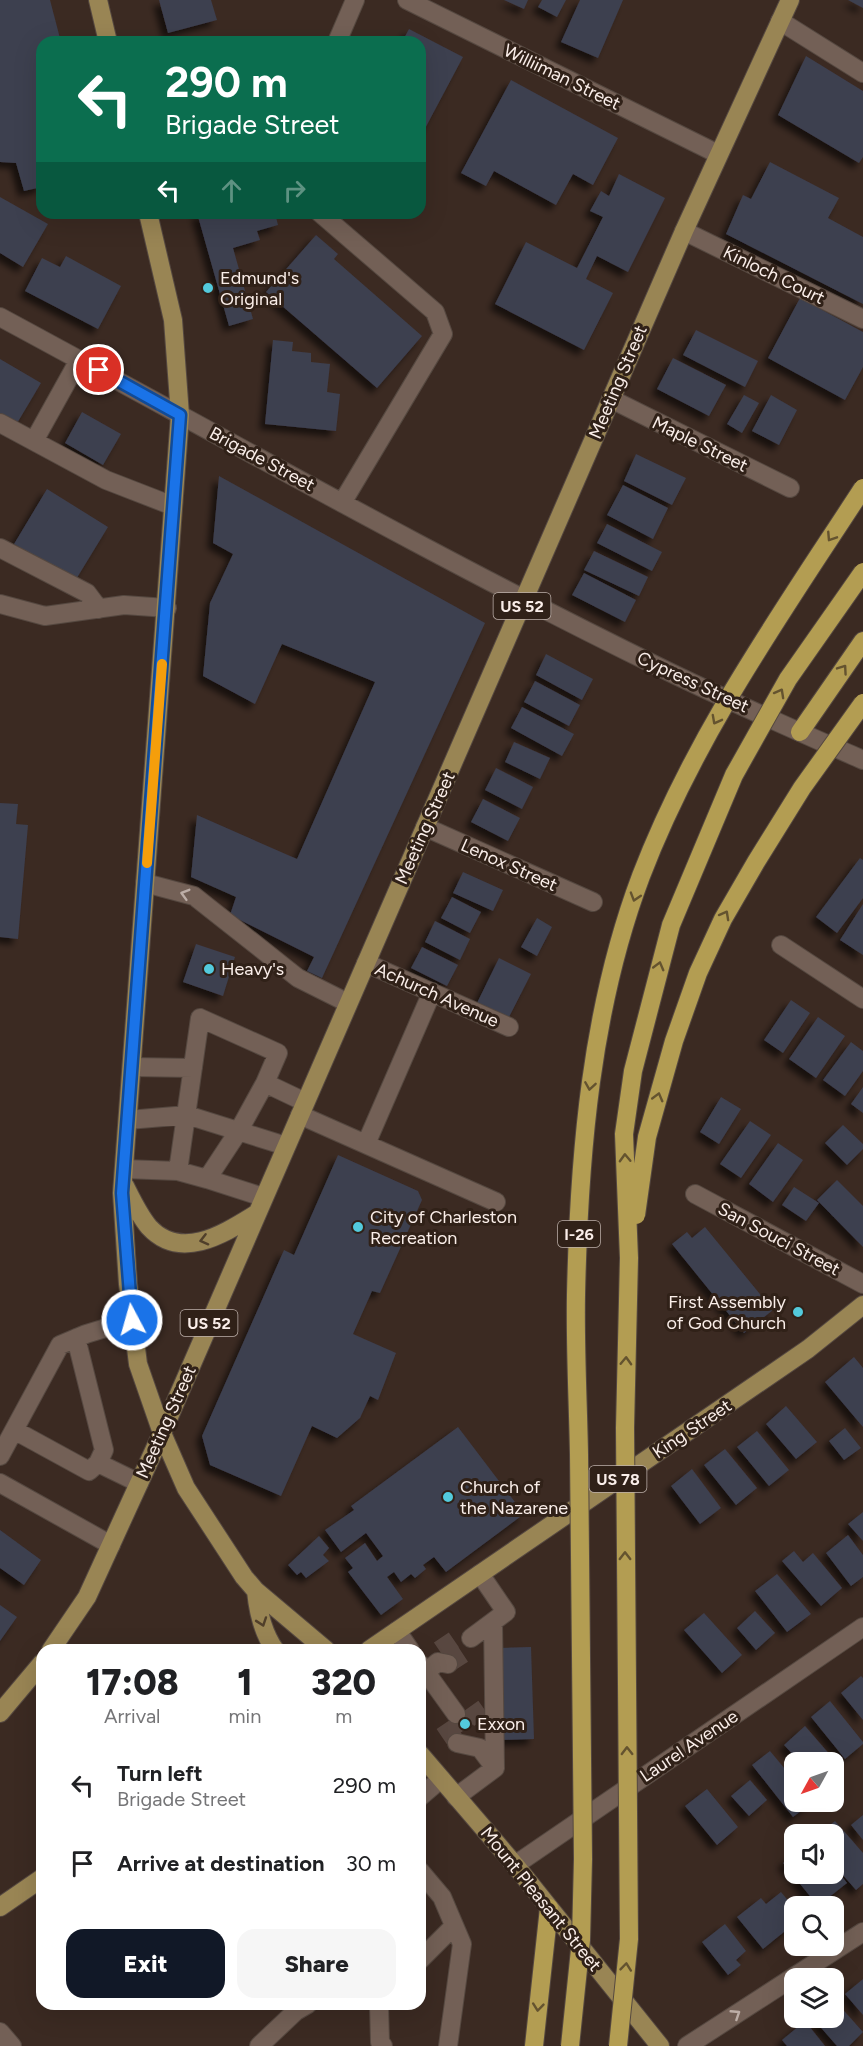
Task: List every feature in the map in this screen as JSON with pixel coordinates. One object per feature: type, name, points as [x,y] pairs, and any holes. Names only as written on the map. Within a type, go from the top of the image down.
[{"type":"highway","name":"I-26","points":[[570,2046],[581,1940],[583,1859],[576,1297],[581,1184],[589,1089],[614,966],[640,879],[672,802],[735,684],[863,489]]},
{"type":"highway","points":[[618,2046],[629,1939],[625,1428],[629,1258],[624,1134],[633,1071],[670,925],[734,775],[788,679],[863,572]]},
{"type":"highway","points":[[800,732],[863,641]]},
{"type":"highway","points":[[629,1258],[647,1137],[674,1041],[698,974],[723,919],[756,862],[802,788],[863,703]]},
{"type":"highway","points":[[534,2046],[549,1908]]},
{"type":"main road","points":[[98,0],[107,36]]},
{"type":"main road","name":"Meeting Street","points":[[55,1644],[87,1597],[162,1433],[684,231],[790,0]]},
{"type":"main road","points":[[149,219],[173,320],[180,415],[124,1176],[126,1261],[132,1320],[138,1364],[162,1433],[186,1488],[244,1577],[256,1591],[319,1644]]},
{"type":"main road","points":[[124,1176],[144,1220],[151,1229],[173,1242],[186,1243],[211,1239],[259,1206]]},
{"type":"main road","name":"King Street","points":[[378,1644],[808,1349],[863,1305]]},
{"type":"main road","points":[[256,1591],[258,1610],[271,1644]]},
{"type":"main road","points":[[0,1713],[36,1670]]},
{"type":"main road","name":"Mount Pleasant Street","points":[[426,1761],[515,1866],[660,2046]]},
{"type":"main road","points":[[0,1907],[36,1882]]},
{"type":"street","points":[[340,36],[355,0]]},
{"type":"street","name":"Williiman Street","points":[[407,0],[718,154]]},
{"type":"street","points":[[780,21],[863,73]]},
{"type":"street","points":[[327,219],[435,312],[442,334],[342,502]]},
{"type":"street","name":"Kinloch Court","points":[[684,231],[863,319]]},
{"type":"street","name":"Brigade Street","points":[[0,317],[525,599]]},
{"type":"street","points":[[34,441],[79,360]]},
{"type":"street","name":"Maple Street","points":[[611,399],[790,488]]},
{"type":"street","points":[[0,423],[106,480],[173,506]]},
{"type":"street","points":[[0,548],[87,593],[99,609]]},
{"type":"street","name":"Cypress Street","points":[[525,599],[660,668],[863,760]]},
{"type":"street","points":[[0,604],[45,616],[124,605],[167,608]]},
{"type":"street","name":"Lenox Street","points":[[425,827],[593,902]]},
{"type":"street","points":[[146,883],[194,896],[298,978],[348,1003]]},
{"type":"street","points":[[781,945],[863,999]]},
{"type":"street","name":"Achurch Avenue","points":[[366,963],[509,1027]]},
{"type":"street","points":[[366,1144],[432,992]]},
{"type":"street","points":[[178,1171],[200,1018],[278,1053],[265,1083],[238,1132],[207,1179]]},
{"type":"street","points":[[132,1068],[193,1068]]},
{"type":"street","points":[[265,1083],[303,1109],[366,1144],[496,1202]]},
{"type":"street","points":[[128,1120],[187,1115],[286,1146]]},
{"type":"street","points":[[124,1176],[178,1171],[207,1179],[259,1206]]},
{"type":"street","name":"San Souci Street","points":[[694,1194],[863,1284]]},
{"type":"street","points":[[0,1456],[60,1345],[132,1320]]},
{"type":"street","points":[[14,1430],[89,1471],[98,1463],[104,1450],[76,1338]]},
{"type":"street","points":[[98,1463],[139,1483]]},
{"type":"street","points":[[0,1483],[111,1545]]},
{"type":"street","points":[[466,1642],[506,1612],[480,1574]]},
{"type":"street","points":[[493,1622],[495,1768]]},
{"type":"street","name":"Laurel Avenue","points":[[515,1866],[863,1626]]},
{"type":"street","points":[[397,1631],[406,1644]]},
{"type":"street","points":[[432,1665],[455,1712]]},
{"type":"street","points":[[472,1737],[495,1768]]},
{"type":"street","points":[[456,1797],[495,1768]]},
{"type":"street","points":[[426,1792],[441,1779]]},
{"type":"street","points":[[426,1878],[442,1897],[462,1944],[448,2046]]},
{"type":"street","points":[[426,1954],[454,1926]]},
{"type":"street","points":[[687,2046],[863,1932]]},
{"type":"street","points":[[259,2046],[299,2010]]},
{"type":"street","points":[[379,2010],[380,2042],[383,2046]]},
{"type":"street","points":[[0,2032],[12,2046]]},
{"type":"building","points":[[0,0],[50,0],[59,36],[36,36],[36,188],[24,191],[16,163],[0,162]]},
{"type":"building","points":[[159,0],[211,0],[217,20],[168,33]]},
{"type":"building","points":[[504,0],[528,0],[524,9]]},
{"type":"building","points":[[542,0],[566,0],[557,17],[538,7]]},
{"type":"building","points":[[580,0],[623,0],[598,58],[561,42]]},
{"type":"building","points":[[848,0],[863,0],[863,8]]},
{"type":"building","points":[[409,29],[422,36],[405,36]]},
{"type":"building","points":[[426,38],[463,57],[426,127]]},
{"type":"building","points":[[806,56],[863,91],[863,157],[859,163],[778,115]]},
{"type":"building","points":[[511,80],[618,138],[593,185],[573,174],[556,205],[494,171],[486,186],[461,173]]},
{"type":"building","points":[[770,162],[839,198],[828,218],[863,237],[863,304],[726,234],[743,195],[751,199]]},
{"type":"building","points":[[619,174],[665,198],[628,272],[597,256],[586,279],[613,293],[584,350],[495,304],[526,242],[577,268],[603,217],[590,211],[601,191],[609,196]]},
{"type":"building","points":[[0,197],[48,224],[23,267],[0,253]]},
{"type":"building","points":[[199,219],[276,219],[278,225],[257,231],[260,240],[233,248],[253,319],[229,326]]},
{"type":"building","points":[[316,235],[338,254],[334,259],[422,336],[377,388],[266,292]]},
{"type":"building","points":[[66,256],[121,286],[98,329],[25,291],[42,258],[60,267]]},
{"type":"building","points":[[800,298],[863,332],[863,367],[845,400],[768,358]]},
{"type":"building","points":[[696,330],[758,361],[745,387],[683,355]]},
{"type":"building","points":[[273,340],[293,342],[292,351],[311,353],[311,362],[330,364],[327,392],[340,394],[336,431],[265,424]]},
{"type":"building","points":[[673,358],[726,385],[709,416],[657,389]]},
{"type":"building","points":[[0,359],[41,383],[16,425],[0,415]]},
{"type":"building","points":[[744,395],[759,403],[742,433],[727,424]]},
{"type":"building","points":[[771,395],[797,410],[779,445],[752,431]]},
{"type":"building","points":[[82,412],[121,434],[103,465],[65,443]]},
{"type":"building","points":[[636,454],[686,478],[672,505],[624,481]]},
{"type":"building","points":[[219,476],[485,623],[322,978],[307,971],[314,957],[230,915],[236,897],[191,877],[197,815],[297,859],[375,682],[282,644],[255,704],[203,676],[210,603],[233,554],[213,543]]},
{"type":"building","points":[[623,485],[668,508],[653,539],[607,515]]},
{"type":"building","points":[[47,489],[108,527],[75,581],[14,544]]},
{"type":"building","points":[[607,524],[662,552],[652,571],[597,543]]},
{"type":"building","points":[[594,551],[648,577],[639,596],[584,570]]},
{"type":"building","points":[[584,573],[636,600],[625,622],[572,595]]},
{"type":"building","points":[[546,654],[593,679],[582,700],[536,675]]},
{"type":"building","points":[[535,681],[580,705],[569,726],[524,702]]},
{"type":"building","points":[[522,707],[574,734],[562,756],[511,728]]},
{"type":"building","points":[[514,742],[550,758],[540,779],[505,762]]},
{"type":"building","points":[[496,768],[533,787],[522,809],[485,790]]},
{"type":"building","points":[[483,799],[520,818],[508,841],[471,822]]},
{"type":"building","points":[[0,803],[18,804],[16,824],[28,825],[18,939],[0,937]]},
{"type":"building","points":[[860,858],[863,860],[863,898],[837,933],[816,917]]},
{"type":"building","points":[[463,872],[503,890],[493,911],[453,893]]},
{"type":"building","points":[[452,897],[481,912],[470,933],[441,918]]},
{"type":"building","points":[[863,904],[863,955],[840,940]]},
{"type":"building","points":[[537,918],[552,927],[537,956],[521,947]]},
{"type":"building","points":[[435,921],[470,939],[460,960],[425,942]]},
{"type":"building","name":"Heavy's","points":[[196,944],[235,957],[223,996],[183,982]]},
{"type":"building","points":[[422,947],[458,965],[447,986],[411,968]]},
{"type":"building","points":[[499,958],[531,974],[508,1019],[477,1003]]},
{"type":"building","points":[[791,1000],[810,1013],[783,1053],[764,1040]]},
{"type":"building","points":[[818,1017],[845,1036],[816,1078],[789,1059]]},
{"type":"building","points":[[851,1042],[863,1051],[863,1071],[845,1096],[823,1080]]},
{"type":"building","points":[[863,1087],[863,1113],[851,1104]]},
{"type":"building","points":[[721,1097],[741,1109],[719,1144],[700,1132]]},
{"type":"building","points":[[750,1121],[771,1135],[741,1178],[720,1164]]},
{"type":"building","points":[[843,1125],[863,1144],[863,1149],[847,1165],[825,1143]]},
{"type":"building","points":[[778,1143],[803,1160],[773,1202],[749,1184]]},
{"type":"building","points":[[338,1155],[418,1191],[422,1200],[380,1293],[372,1291],[353,1334],[396,1353],[378,1400],[370,1396],[360,1418],[337,1438],[312,1426],[281,1496],[210,1465],[202,1436],[284,1250],[294,1255]]},
{"type":"building","points":[[837,1180],[863,1206],[863,1247],[817,1200]]},
{"type":"building","points":[[794,1187],[819,1203],[806,1221],[782,1205]]},
{"type":"building","points":[[705,1227],[773,1310],[744,1333],[672,1244],[687,1232],[692,1238]]},
{"type":"building","points":[[854,1357],[863,1368],[863,1427],[825,1382]]},
{"type":"building","points":[[786,1406],[817,1442],[796,1459],[766,1424]]},
{"type":"building","points":[[458,1427],[524,1514],[446,1572],[434,1557],[423,1565],[426,1569],[415,1578],[411,1574],[401,1582],[394,1572],[387,1577],[403,1599],[381,1615],[348,1572],[353,1568],[345,1558],[365,1543],[377,1561],[383,1556],[366,1533],[341,1552],[325,1530],[354,1510],[351,1506]]},
{"type":"building","points":[[845,1428],[861,1448],[844,1460],[829,1441]]},
{"type":"building","points":[[757,1431],[789,1470],[769,1486],[737,1447]]},
{"type":"building","points":[[725,1449],[757,1488],[736,1505],[704,1465]]},
{"type":"building","points":[[692,1469],[721,1508],[700,1524],[671,1486]]},
{"type":"building","points":[[863,1512],[863,1541],[848,1524]]},
{"type":"building","points":[[0,1530],[41,1560],[24,1585],[0,1568]]},
{"type":"building","points":[[848,1535],[863,1555],[863,1577],[851,1586],[826,1553]]},
{"type":"building","points":[[319,1536],[329,1548],[323,1555],[329,1561],[306,1578],[301,1572],[297,1575],[288,1565]]},
{"type":"building","points":[[794,1551],[803,1562],[813,1553],[842,1588],[821,1606],[782,1561]]},
{"type":"building","points":[[777,1574],[811,1614],[787,1632],[755,1591]]},
{"type":"building","points":[[0,1605],[17,1617],[0,1641]]},
{"type":"building","points":[[755,1611],[775,1633],[756,1650],[737,1628]]},
{"type":"building","points":[[704,1613],[742,1655],[722,1673],[684,1630]]},
{"type":"building","points":[[531,1647],[534,1739],[500,1740],[498,1648]]},
{"type":"building","points":[[861,1676],[863,1678],[863,1720],[841,1693]]},
{"type":"building","points":[[830,1701],[863,1744],[845,1759],[844,1752],[839,1752],[811,1717]]},
{"type":"building","points":[[805,1726],[828,1752],[791,1752],[784,1745]]},
{"type":"building","points":[[770,1751],[784,1768],[784,1806],[752,1765]]},
{"type":"building","points":[[750,1780],[767,1800],[749,1816],[731,1796]]},
{"type":"building","points":[[707,1789],[738,1827],[717,1845],[685,1806]]},
{"type":"building","points":[[789,1812],[800,1812],[793,1817]]},
{"type":"building","points":[[863,1815],[863,1840],[851,1825]]},
{"type":"building","points":[[844,1831],[863,1853],[863,1884],[856,1890],[844,1876]]},
{"type":"building","points":[[844,1879],[847,1883],[831,1896],[810,1896],[800,1884],[844,1884]]},
{"type":"building","points":[[781,1892],[784,1896],[784,1932],[763,1949],[737,1917],[761,1898],[766,1904]]},
{"type":"building","points":[[725,1924],[746,1951],[736,1960],[741,1965],[728,1975],[702,1942]]},
{"type":"building","points":[[863,1979],[863,2015],[845,1994]]},
{"type":"building","points":[[844,2011],[863,2032],[849,2046],[837,2046],[821,2028],[844,2028]]},
{"type":"building","points":[[797,2028],[811,2028],[825,2046],[787,2046],[782,2040]]},
{"type":"tunnel","points":[[439,1650],[458,1637]]},
{"type":"tunnel","points":[[448,1664],[468,1651]]},
{"type":"tunnel","points":[[471,1706],[483,1723]]},
{"type":"tunnel","points":[[456,1714],[470,1735]]},
{"type":"tunnel","points":[[444,1724],[457,1743]]},
{"type":"slow traffic","points":[[147,863],[162,664]]},
{"type":"place","name":"Edmund's Original","points":[[208,288]]},
{"type":"place","name":"Heavy's","points":[[209,969]]},
{"type":"place","name":"City of Charleston Recreation","points":[[358,1227]]},
{"type":"place","name":"First Assembly of God Church","points":[[798,1312]]},
{"type":"place","name":"Church of the Nazarene","points":[[448,1497]]},
{"type":"place","name":"Exxon","points":[[465,1724]]},
{"type":"route","points":[[99,370],[180,415],[122,1193],[132,1320]]}]
